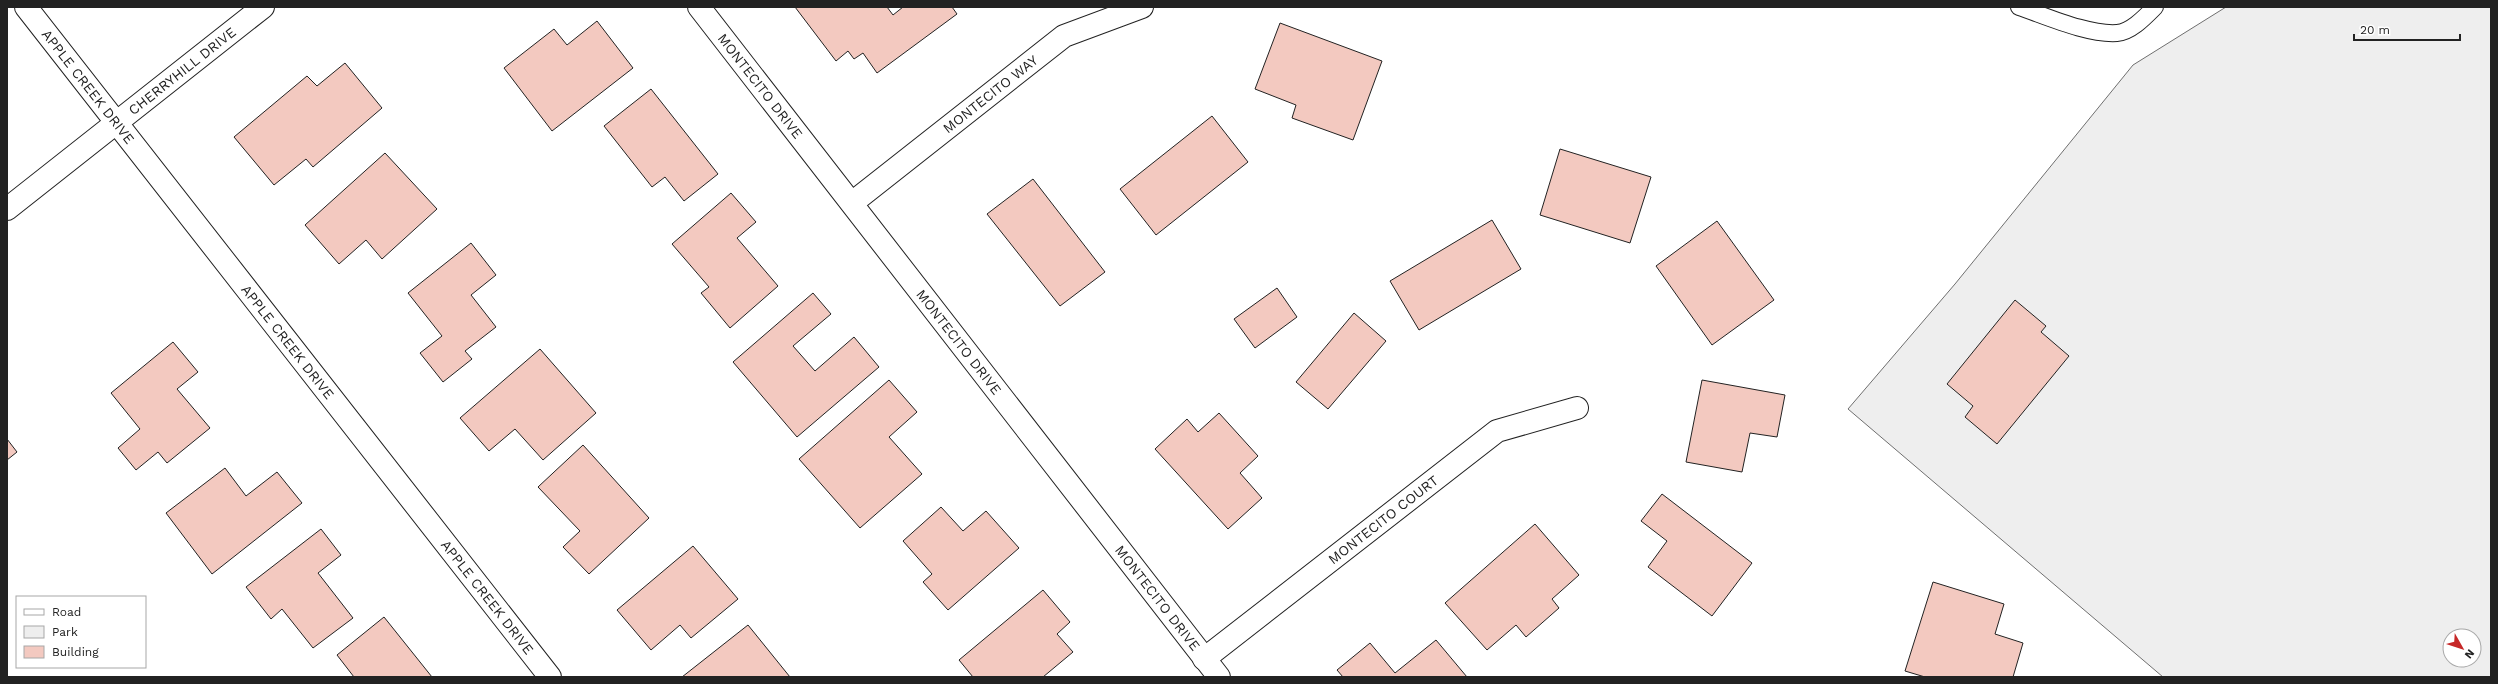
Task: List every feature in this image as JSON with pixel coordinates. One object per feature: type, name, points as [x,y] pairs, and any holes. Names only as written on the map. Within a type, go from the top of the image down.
[{"type":"street","name":"APPLE CREEK DRIVE","points":[[26,7],[118,122],[550,677]]},
{"type":"street","name":"CHERRYHILL DRIVE","points":[[7,209],[264,7]]},
{"type":"street","name":"MONTECITO DRIVE","points":[[698,7],[852,203],[1219,677]]},
{"type":"street","name":"MONTECITO WAY","points":[[852,203],[1064,36],[1142,7]]},
{"type":"street","name":"MONTECITO COURT","points":[[1204,659],[1497,431],[1577,408]]},
{"type":"lane","points":[[2019,7],[2087,29],[2118,33],[2141,21],[2155,7]]},
{"type":"green space","points":[[2226,7],[2491,7],[2491,677],[2163,677],[1848,409],[1955,284],[2133,65]]},
{"type":"building","points":[[795,7],[887,7],[893,15],[903,7],[952,7],[957,14],[877,73],[863,53],[854,59],[848,51],[836,61]]},
{"type":"building","points":[[597,21],[633,68],[552,131],[504,68],[554,29],[567,45]]},
{"type":"building","points":[[1280,23],[1382,61],[1353,140],[1292,118],[1296,105],[1255,89]]},
{"type":"building","points":[[345,63],[382,108],[313,167],[306,159],[274,185],[234,137],[307,76],[317,86]]},
{"type":"building","points":[[651,89],[718,174],[684,201],[665,177],[652,187],[604,126]]},
{"type":"building","points":[[1212,116],[1248,162],[1156,235],[1120,189]]},
{"type":"building","points":[[1560,149],[1651,177],[1630,243],[1540,215]]},
{"type":"building","points":[[385,153],[437,209],[382,259],[366,240],[339,264],[305,225]]},
{"type":"building","points":[[1033,179],[1105,272],[1060,306],[987,214]]},
{"type":"building","points":[[731,193],[756,222],[737,238],[778,286],[730,328],[701,293],[709,287],[672,244]]},
{"type":"building","points":[[1492,220],[1521,269],[1419,330],[1390,281]]},
{"type":"building","points":[[1717,221],[1774,300],[1712,345],[1656,266]]},
{"type":"building","points":[[471,243],[496,275],[471,295],[496,327],[465,351],[472,359],[443,382],[420,353],[442,336],[408,293]]},
{"type":"building","points":[[1277,288],[1297,317],[1255,348],[1234,319]]},
{"type":"building","points":[[813,293],[831,314],[793,346],[815,371],[854,337],[879,367],[797,437],[733,362]]},
{"type":"building","points":[[2015,300],[2046,326],[2041,332],[2069,356],[1997,444],[1965,417],[1973,406],[1947,384]]},
{"type":"building","points":[[1354,313],[1386,341],[1328,409],[1296,382]]},
{"type":"building","points":[[173,342],[198,372],[177,389],[210,428],[167,463],[158,452],[136,470],[118,448],[140,429],[111,393]]},
{"type":"building","points":[[540,349],[596,413],[543,460],[515,429],[489,451],[460,418]]},
{"type":"building","points":[[889,380],[917,412],[889,437],[922,474],[860,528],[799,459]]},
{"type":"building","points":[[1702,380],[1785,395],[1777,437],[1750,433],[1742,472],[1686,462]]},
{"type":"building","points":[[1219,413],[1258,456],[1240,473],[1262,498],[1228,529],[1155,449],[1187,419],[1198,432]]},
{"type":"building","points":[[7,439],[17,452],[7,460]]},
{"type":"building","points":[[583,445],[649,518],[589,574],[563,547],[580,531],[538,487]]},
{"type":"building","points":[[225,468],[246,496],[277,472],[302,503],[212,574],[166,513]]},
{"type":"building","points":[[1662,494],[1752,563],[1712,616],[1648,567],[1667,541],[1641,521]]},
{"type":"building","points":[[941,507],[963,531],[986,511],[1019,548],[948,610],[923,582],[932,574],[903,541]]},
{"type":"building","points":[[1535,524],[1579,575],[1552,599],[1559,608],[1526,637],[1516,625],[1487,650],[1445,603]]},
{"type":"building","points":[[321,529],[341,555],[318,573],[353,618],[313,648],[282,609],[271,619],[246,587]]},
{"type":"building","points":[[693,546],[738,599],[691,638],[680,625],[651,650],[617,610]]},
{"type":"building","points":[[1933,582],[2004,604],[1995,634],[2023,643],[2013,677],[1925,677],[1905,671]]},
{"type":"building","points":[[1043,590],[1070,622],[1057,634],[1073,652],[1043,677],[973,677],[959,660]]},
{"type":"building","points":[[384,617],[432,677],[354,677],[337,655]]},
{"type":"building","points":[[748,625],[790,677],[682,677]]},
{"type":"building","points":[[1436,640],[1467,677],[1343,677],[1337,670],[1370,643],[1395,673]]}]
